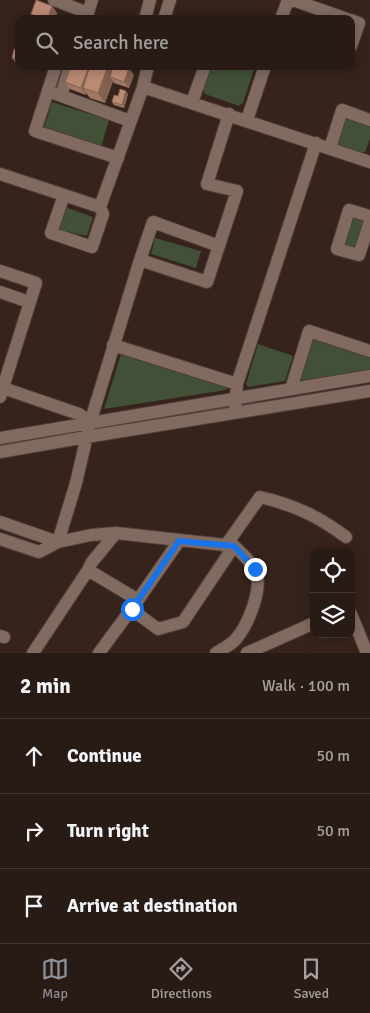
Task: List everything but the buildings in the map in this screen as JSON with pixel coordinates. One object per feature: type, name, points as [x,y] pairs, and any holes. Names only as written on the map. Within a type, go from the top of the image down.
[{"type":"street","points":[[54,0],[85,15]]},
{"type":"street","points":[[87,15],[92,0]]},
{"type":"street","points":[[145,15],[150,0]]},
{"type":"street","points":[[165,15],[170,0]]},
{"type":"street","points":[[282,15],[288,0]]},
{"type":"street","points":[[293,0],[335,15]]},
{"type":"street","points":[[55,70],[36,131],[118,158]]},
{"type":"street","points":[[61,96],[69,70]]},
{"type":"street","points":[[64,195],[51,233],[92,247],[103,214],[100,207],[143,87],[147,70]]},
{"type":"street","points":[[192,102],[204,70]]},
{"type":"street","points":[[247,120],[262,70]]},
{"type":"street","points":[[143,87],[369,160]]},
{"type":"street","points":[[48,91],[130,121]]},
{"type":"street","points":[[330,148],[342,110],[370,120]]},
{"type":"street","points":[[140,260],[208,282],[237,192],[207,184],[229,114]]},
{"type":"street","points":[[234,413],[238,384],[316,143]]},
{"type":"street","points":[[0,174],[100,207]]},
{"type":"street","points":[[0,539],[38,552],[58,542],[113,345],[153,222],[219,246]]},
{"type":"street","points":[[0,271],[36,282],[1,391],[79,414],[90,423]]},
{"type":"street","points":[[0,292],[29,302]]},
{"type":"street","points":[[291,389],[309,331],[370,351]]},
{"type":"street","points":[[113,345],[238,384]]},
{"type":"street","points":[[0,438],[370,376]]},
{"type":"street","points":[[0,452],[370,391]]},
{"type":"street","points":[[88,570],[135,605],[158,629],[183,622],[260,497],[283,502],[306,511],[326,522],[346,537]]},
{"type":"street","points":[[0,522],[58,542],[91,535],[116,533],[230,545],[255,569],[258,578],[258,590],[248,618],[235,640],[216,653]]},
{"type":"street","points":[[33,653],[92,562],[116,533]]},
{"type":"street","points":[[99,653],[179,541]]},
{"type":"street","points":[[355,624],[367,653]]},
{"type":"street","points":[[247,653],[273,647],[310,625]]},
{"type":"green space","points":[[207,70],[254,70],[243,103],[239,106],[205,94],[202,85]]},
{"type":"green space","points":[[52,102],[109,120],[101,147],[44,128]]},
{"type":"green space","points":[[343,116],[370,124],[370,139],[365,152],[362,153],[337,145]]},
{"type":"green space","points":[[65,207],[93,217],[87,236],[58,230]]},
{"type":"green space","points":[[349,215],[366,218],[358,250],[342,247]]},
{"type":"green space","points":[[155,238],[201,251],[196,268],[151,254]]},
{"type":"green space","points":[[310,337],[370,354],[370,371],[300,382],[297,378]]},
{"type":"green space","points":[[258,344],[293,356],[285,381],[248,387],[246,384]]},
{"type":"green space","points":[[121,354],[226,387],[226,390],[104,409]]},
{"type":"route","points":[[132,609],[179,541],[234,546],[255,569]]}]
